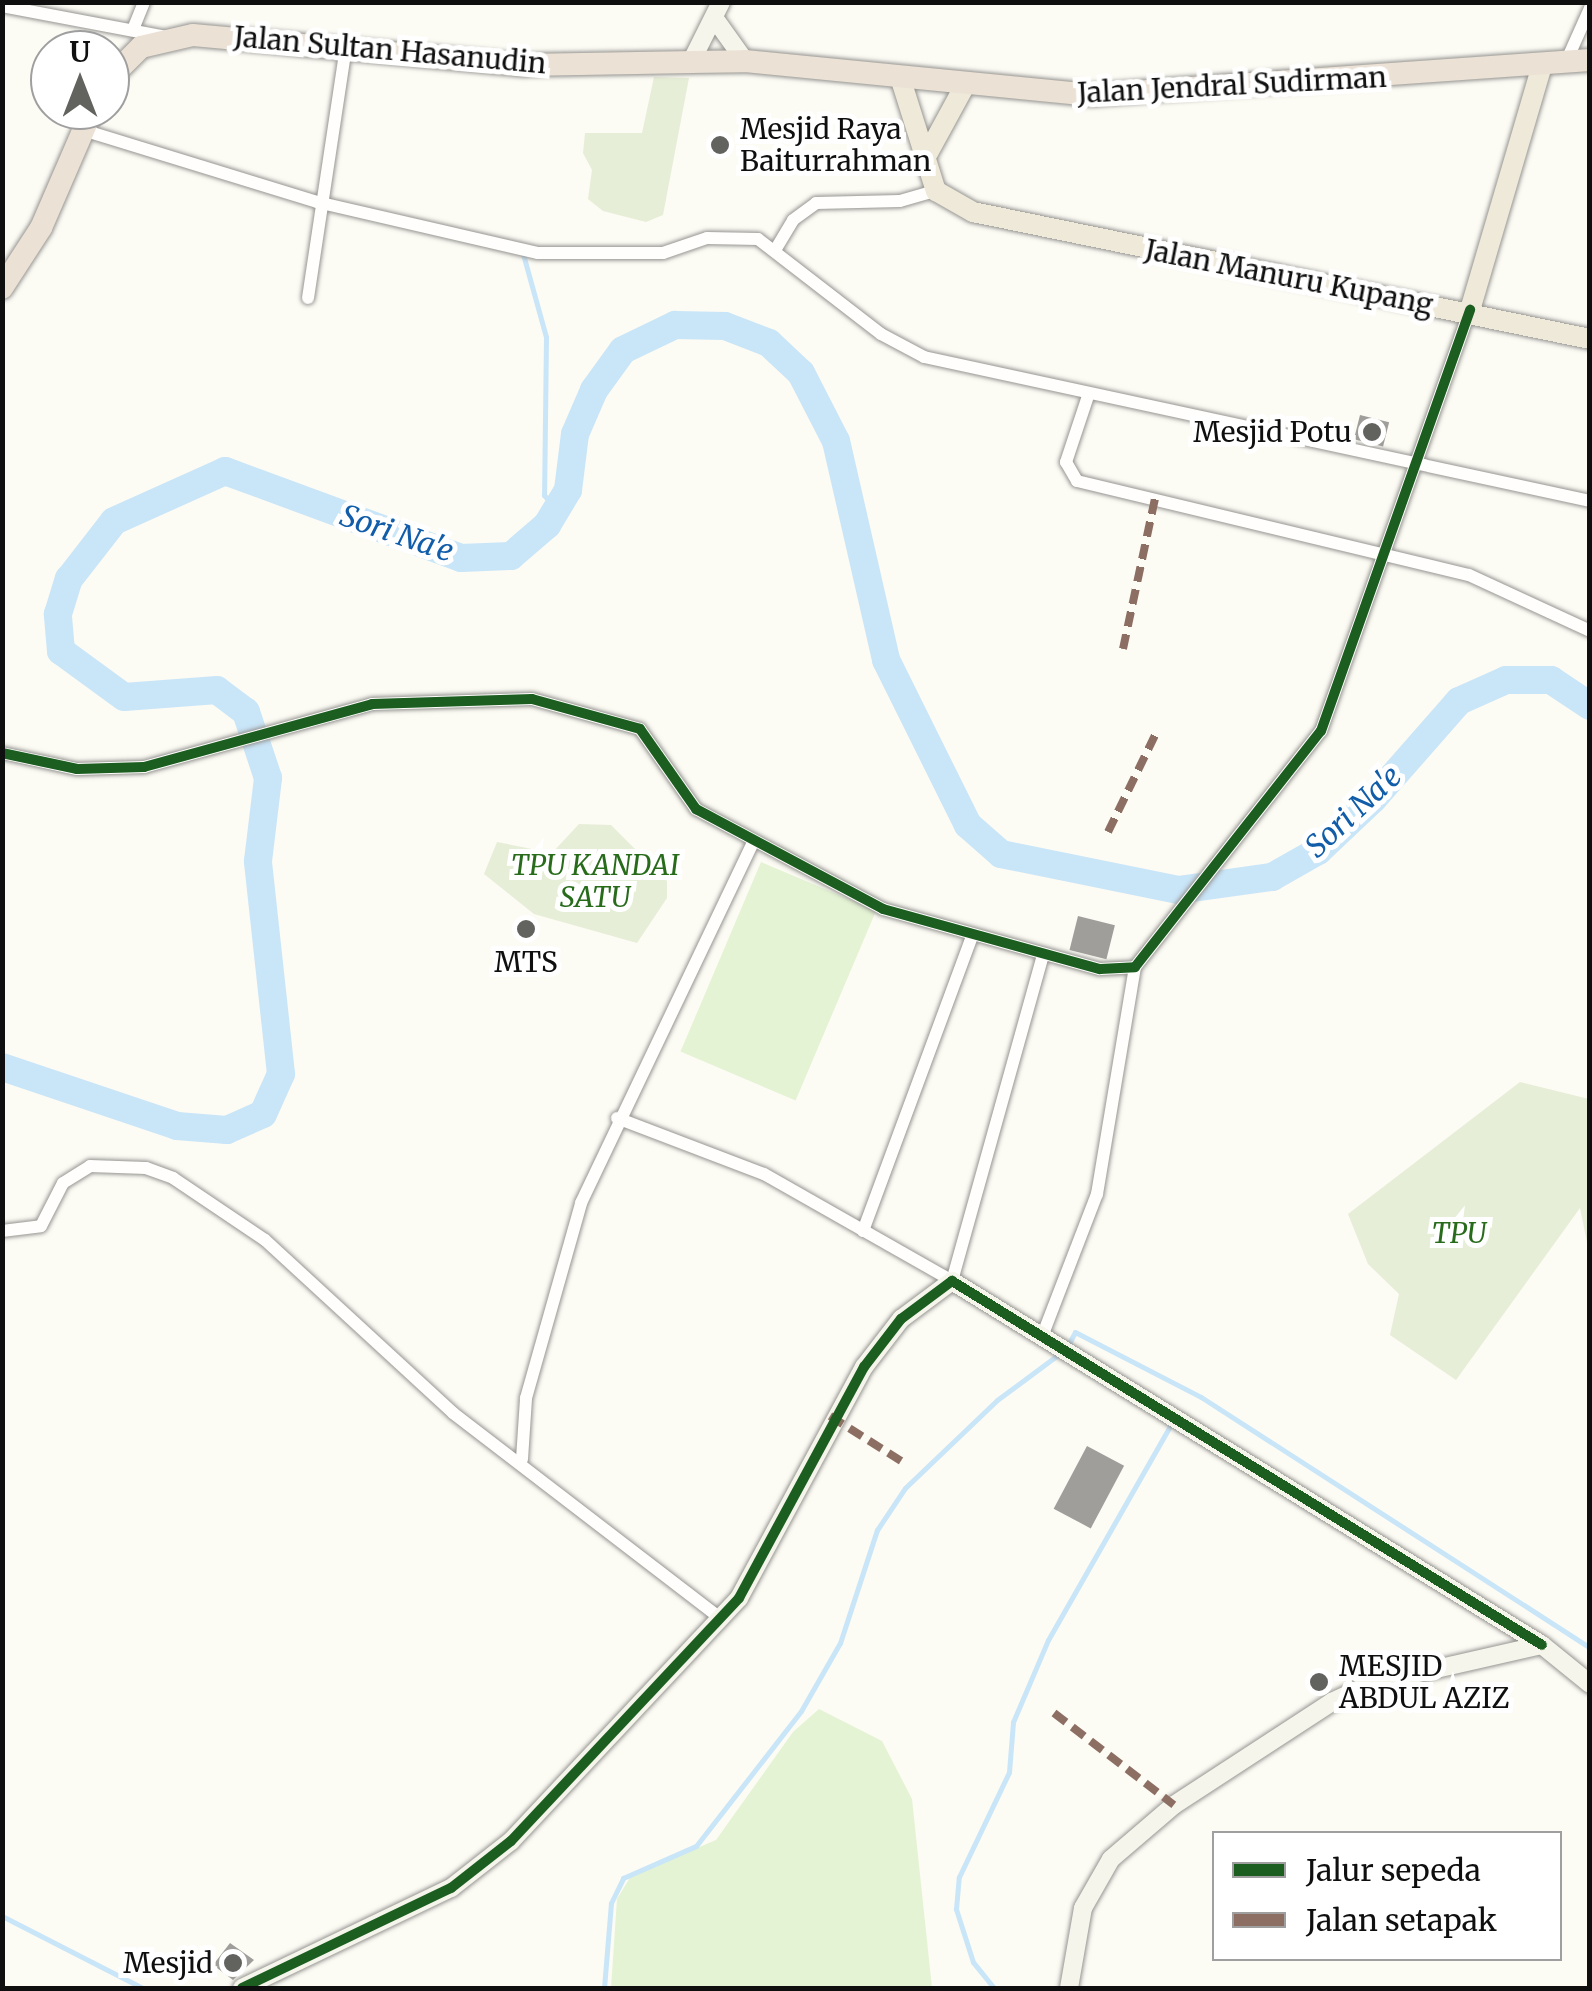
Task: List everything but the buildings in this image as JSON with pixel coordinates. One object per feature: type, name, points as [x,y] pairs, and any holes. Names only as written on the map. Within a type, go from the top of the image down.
[{"type":"highway","name":"Jalan Sultan Hasanudin","points":[[130,57],[166,37],[239,36],[345,52],[525,65],[745,61]]},
{"type":"highway","name":"Jalan Jendral Sudirman","points":[[745,61],[1092,96],[1541,68]]},
{"type":"highway","points":[[1541,68],[1583,61]]},
{"type":"highway","points":[[2,288],[41,228],[84,130]]},
{"type":"main road","name":"Jalan Manuru Kupang","points":[[936,191],[1002,220],[1374,298],[1470,310],[1541,68]]},
{"type":"main road","points":[[900,77],[928,153],[936,191]]},
{"type":"main road","points":[[928,153],[965,85]]},
{"type":"main road","points":[[1470,310],[1590,338]]},
{"type":"street","points":[[134,27],[144,2]]},
{"type":"street","points":[[2,6],[118,23],[166,37]]},
{"type":"street","points":[[1583,61],[1590,8]]},
{"type":"street","points":[[692,60],[718,11]]},
{"type":"street","points":[[718,11],[745,61]]},
{"type":"street","points":[[118,23],[120,30]]},
{"type":"street","points":[[308,298],[317,202],[345,52]]},
{"type":"street","points":[[116,130],[317,202],[538,253],[663,253],[742,236],[777,248],[904,350],[1088,396],[1590,501]]},
{"type":"street","points":[[777,248],[793,220],[816,203],[900,201],[936,191]]},
{"type":"street","points":[[1043,1334],[1097,1194],[1135,967],[1321,731],[1470,310]]},
{"type":"street","points":[[1088,396],[1066,462],[1077,481],[1488,580],[1590,630]]},
{"type":"street","points":[[2,753],[94,771],[172,760],[320,715],[509,696],[612,718],[652,738],[686,800],[752,844],[883,909],[972,938],[1100,970],[1135,967]]},
{"type":"street","points":[[522,1459],[526,1398],[560,1269],[617,1118],[752,844]]},
{"type":"street","points":[[863,1232],[972,938]]},
{"type":"street","points":[[242,1988],[479,1869],[720,1618],[864,1367],[900,1319],[952,1281],[1044,955]]},
{"type":"street","points":[[617,1118],[754,1170],[952,1281],[1542,1646],[1590,1684]]},
{"type":"street","points":[[2,1231],[41,1226],[64,1184],[90,1166],[146,1168],[173,1178],[265,1240],[454,1413],[522,1459],[720,1618]]},
{"type":"street","points":[[1069,1988],[1074,1935],[1095,1881],[1174,1805],[1350,1692],[1542,1646]]},
{"type":"green space","points":[[654,77],[689,78],[663,215],[646,222],[603,211],[588,199],[592,170],[583,153],[585,133],[642,133]]},
{"type":"green space","name":"TPU KANDAI SATU","points":[[579,824],[611,825],[667,881],[667,898],[637,943],[534,914],[484,874],[497,842],[552,853]]},
{"type":"green space","points":[[761,862],[876,911],[796,1100],[681,1052]]},
{"type":"green space","name":"TPU","points":[[1520,1082],[1589,1099],[1589,1252],[1580,1208],[1456,1380],[1390,1335],[1399,1294],[1368,1264],[1348,1214]]},
{"type":"green space","points":[[819,1709],[882,1741],[912,1799],[932,1988],[611,1988],[617,1899],[631,1876],[716,1840],[793,1732]]},
{"type":"waterway","points":[[523,254],[546,337],[544,495],[557,510]]},
{"type":"waterway","name":"Sori Na'e","points":[[2,1067],[177,1126],[227,1130],[263,1114],[281,1074],[258,861],[268,778],[246,712],[217,690],[124,697],[61,651],[58,614],[69,579],[114,521],[225,471],[461,558],[511,556],[547,525],[568,490],[575,434],[594,390],[623,350],[675,325],[725,326],[769,343],[801,373],[836,441],[886,660],[968,825],[1001,854],[1178,890],[1272,877],[1318,851],[1373,799],[1459,701],[1506,680],[1551,680],[1590,706]]},
{"type":"waterway","points":[[604,1988],[611,1903],[623,1878],[696,1846],[801,1711],[840,1643],[877,1530],[905,1488],[997,1400],[1066,1349],[1075,1332],[1201,1397],[1590,1648]]},
{"type":"waterway","points":[[994,1988],[973,1962],[956,1909],[959,1877],[1009,1772],[1013,1722],[1048,1640],[1173,1421]]},
{"type":"waterway","points":[[2,1916],[143,1988]]},
{"type":"marked path","points":[[1123,649],[1155,498]]},
{"type":"marked path","points":[[1108,832],[1158,729]]},
{"type":"marked path","points":[[830,1416],[906,1464]]},
{"type":"marked path","points":[[1054,1713],[1174,1805]]},
{"type":"cycle path","points":[[2,753],[77,769],[144,767],[372,704],[532,699],[640,729],[696,809],[883,909],[1100,969],[1135,967],[1321,731],[1470,310]]},
{"type":"cycle path","points":[[242,1988],[451,1888],[511,1841],[739,1598],[864,1367],[901,1319],[952,1281],[1542,1645]]},
{"type":"place","name":"Mesjid Raya Baiturrahman","points":[[720,145]]},
{"type":"place","name":"Mesjid Potu","points":[[1372,432]]},
{"type":"place","name":"MTS","points":[[526,929]]},
{"type":"place","name":"MESJID ABDUL AZIZ","points":[[1319,1682]]},
{"type":"place","name":"Mesjid","points":[[233,1963]]}]
